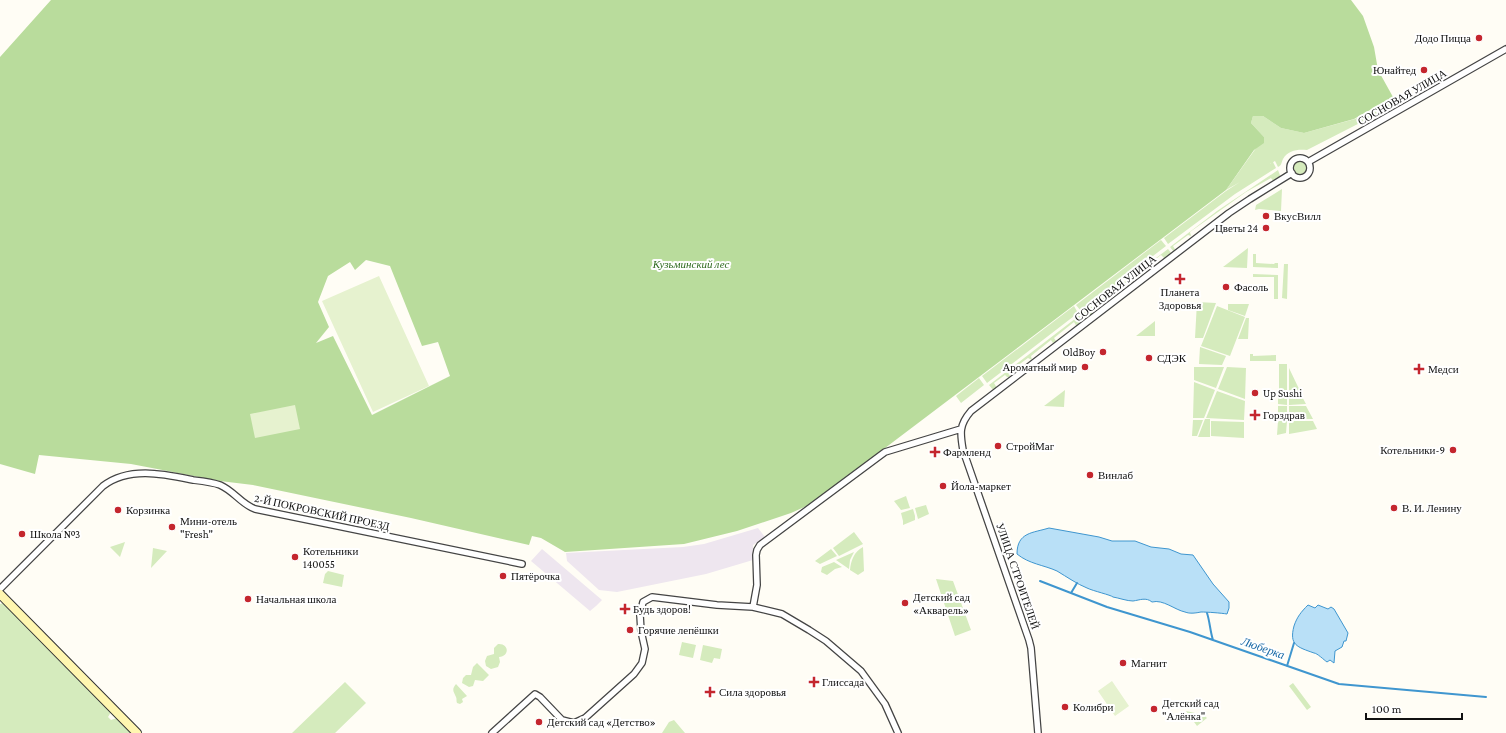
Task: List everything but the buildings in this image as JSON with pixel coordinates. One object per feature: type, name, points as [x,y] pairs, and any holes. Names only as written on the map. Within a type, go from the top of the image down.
[{"type":"street","name":"СОСНОВАЯ УЛИЦА","points":[[960,430],[964,420],[971,411],[1229,213],[1292,173],[1291,166],[1294,161],[1302,159],[1308,162],[1506,49]]},
{"type":"street","points":[[1292,173],[1297,178],[1306,177],[1309,174],[1310,169],[1308,162]]},
{"type":"street","points":[[753,607],[757,585],[756,555],[760,546],[885,452],[960,430]]},
{"type":"street","name":"УЛИЦА СТРОИТЕЛЕЙ","points":[[960,430],[963,450],[1030,640],[1038,733]]},
{"type":"street","name":"2-Й ПОКРОВСКИЙ ПРОЕЗД","points":[[0,589],[103,486],[112,480],[152,473],[220,485],[230,490],[246,505],[255,509],[522,564]]},
{"type":"street","points":[[0,594],[137,733]]},
{"type":"street","points":[[492,733],[534,694],[540,697],[562,720],[574,723],[585,718],[634,674],[642,663],[645,649],[641,631],[640,615],[644,602],[652,597],[717,605],[753,607],[782,614],[826,641],[862,672],[885,704],[898,733]]},
{"type":"shaded area","points":[[758,528],[765,537],[753,545],[753,560],[706,574],[617,592],[599,590],[567,561],[566,553],[683,547],[704,544]]},
{"type":"shaded area","points":[[542,549],[602,600],[590,611],[531,561]]},
{"type":"green space","name":"Кузьминский лес","points":[[51,0],[1351,0],[1363,16],[1374,47],[1378,70],[1393,97],[1354,119],[1304,133],[1281,128],[1263,116],[1253,116],[1251,123],[1264,137],[1264,143],[1254,150],[1226,190],[811,504],[791,513],[737,531],[684,544],[565,552],[541,538],[532,536],[529,545],[411,518],[253,485],[220,481],[131,464],[39,455],[35,474],[0,464],[0,57]],"holes":[[[366,260],[390,266],[422,346],[438,342],[450,376],[372,415],[333,336],[316,343],[329,327],[318,302],[328,276],[350,262],[355,270]]]},
{"type":"green space","points":[[1389,100],[1393,106],[1307,150],[1290,152],[1285,156],[1281,165],[1278,167],[1275,161],[1273,162],[1276,168],[1235,194],[1168,244],[1164,238],[1240,182],[1226,190],[1264,137],[1251,123],[1253,116],[1263,116],[1281,128],[1304,133],[1355,119]]},
{"type":"green space","points":[[1300,161],[1305,163],[1307,168],[1305,173],[1300,175],[1295,173],[1293,168],[1295,163]]},
{"type":"green space","points":[[1278,170],[1281,178],[1274,182],[1271,178],[1246,192],[1190,232],[1191,236],[1188,235],[1173,246],[1176,251],[1174,252],[1170,247],[1217,211]]},
{"type":"green space","points":[[1282,189],[1281,211],[1255,210],[1256,205]]},
{"type":"green space","points":[[1161,240],[1166,246],[1081,311],[1076,305]]},
{"type":"green space","points":[[1248,248],[1247,268],[1223,267]]},
{"type":"green space","points":[[1168,249],[1172,254],[1165,259],[1161,255],[1143,269],[1145,273],[1140,276],[1137,274],[1119,288],[1120,292],[1116,290],[1090,310],[1093,314],[1087,319],[1083,313]]},
{"type":"green space","points":[[1253,254],[1256,254],[1256,263],[1278,263],[1278,268],[1253,267]]},
{"type":"green space","points":[[1284,264],[1288,264],[1287,299],[1282,298]]},
{"type":"green space","points":[[1253,274],[1278,275],[1278,299],[1274,299],[1274,277],[1253,277]]},
{"type":"green space","points":[[379,276],[429,386],[373,412],[322,301]]},
{"type":"green space","points":[[1197,302],[1216,303],[1203,338],[1195,338]]},
{"type":"green space","points":[[1228,304],[1249,304],[1245,316],[1228,310]]},
{"type":"green space","points":[[1074,306],[1078,313],[987,383],[982,376]]},
{"type":"green space","points":[[1217,306],[1245,317],[1230,356],[1201,346]]},
{"type":"green space","points":[[1080,315],[1085,321],[1077,327],[1074,322],[1054,338],[1056,341],[1055,342],[1053,343],[1051,340],[1031,356],[1032,360],[1028,358],[1009,372],[1009,377],[1005,375],[994,383],[997,388],[994,391],[989,385]]},
{"type":"green space","points":[[1246,318],[1249,318],[1248,339],[1238,339]]},
{"type":"green space","points":[[1155,321],[1155,336],[1136,336]]},
{"type":"green space","points":[[1200,347],[1226,356],[1222,365],[1199,364]]},
{"type":"green space","points":[[1250,354],[1253,354],[1253,356],[1276,355],[1276,361],[1250,361]]},
{"type":"green space","points":[[1279,364],[1287,364],[1287,390],[1279,390]]},
{"type":"green space","points":[[1194,367],[1224,367],[1216,388],[1194,380]]},
{"type":"green space","points":[[1227,367],[1246,368],[1245,399],[1218,389]]},
{"type":"green space","points":[[1289,368],[1300,391],[1289,391]]},
{"type":"green space","points":[[979,378],[984,385],[961,403],[956,396]]},
{"type":"green space","points":[[1194,382],[1215,390],[1204,418],[1193,418]]},
{"type":"green space","points":[[1065,390],[1064,407],[1044,406]]},
{"type":"green space","points":[[1217,391],[1245,401],[1244,420],[1206,418]]},
{"type":"green space","points":[[1278,392],[1287,393],[1287,405],[1278,404]]},
{"type":"green space","points":[[1289,393],[1300,393],[1306,404],[1289,405]]},
{"type":"green space","points":[[295,405],[300,429],[255,438],[250,414]]},
{"type":"green space","points":[[1278,406],[1287,406],[1287,419],[1278,419]]},
{"type":"green space","points":[[1289,406],[1306,406],[1313,419],[1289,419]]},
{"type":"green space","points":[[1205,419],[1210,419],[1210,437],[1198,437]]},
{"type":"green space","points":[[1193,420],[1203,420],[1197,436],[1192,436]]},
{"type":"green space","points":[[1211,421],[1244,422],[1244,438],[1211,436]]},
{"type":"green space","points":[[1278,421],[1287,421],[1286,433],[1277,435]]},
{"type":"green space","points":[[1289,421],[1313,421],[1317,429],[1289,434]]},
{"type":"green space","points":[[906,496],[910,508],[901,510],[894,501]]},
{"type":"green space","points":[[926,505],[929,514],[918,519],[915,508]]},
{"type":"green space","points":[[913,509],[915,520],[903,525],[901,513]]},
{"type":"green space","points":[[854,532],[863,544],[839,556],[833,548]]},
{"type":"green space","points":[[125,542],[120,557],[110,547]]},
{"type":"green space","points":[[863,547],[864,571],[858,575],[850,570],[850,566],[855,554]]},
{"type":"green space","points":[[153,548],[167,551],[151,568]]},
{"type":"green space","points":[[831,549],[837,556],[820,564],[815,561]]},
{"type":"green space","points":[[854,552],[850,560],[849,569],[836,560]]},
{"type":"green space","points":[[834,562],[842,567],[835,569],[827,575],[821,572],[822,567]]},
{"type":"green space","points":[[328,571],[344,575],[342,587],[323,583],[325,574]]},
{"type":"green space","points":[[936,579],[953,581],[971,630],[955,636]]},
{"type":"green space","points":[[3,603],[111,712],[108,717],[111,720],[117,718],[131,733],[0,733],[0,604]]},
{"type":"green space","points":[[682,642],[696,645],[693,658],[679,655]]},
{"type":"green space","points":[[498,644],[504,645],[507,650],[503,656],[499,657],[500,662],[498,667],[491,669],[486,666],[485,661],[487,656],[494,654],[494,648]]},
{"type":"green space","points":[[703,645],[722,649],[720,659],[714,658],[712,663],[700,660]]},
{"type":"green space","points":[[477,663],[489,675],[483,681],[475,680],[473,686],[469,687],[462,683],[463,678],[466,675],[471,675],[473,667]]},
{"type":"green space","points":[[1112,681],[1129,706],[1115,716],[1098,691]]},
{"type":"green space","points":[[345,682],[366,703],[335,733],[292,733]]},
{"type":"green space","points":[[1293,683],[1311,707],[1307,710],[1289,686]]},
{"type":"green space","points":[[456,684],[467,696],[462,699],[463,702],[460,704],[457,703],[453,691]]},
{"type":"green space","points":[[1186,711],[1204,715],[1207,718],[1197,726]]},
{"type":"green space","points":[[674,720],[685,733],[662,733],[669,722]]},
{"type":"water","points":[[1049,528],[1099,537],[1112,541],[1135,541],[1151,547],[1169,549],[1181,554],[1193,555],[1213,584],[1229,602],[1227,614],[1204,612],[1189,613],[1156,601],[1152,602],[1145,599],[1131,601],[1113,597],[1083,586],[1057,571],[1032,562],[1017,554],[1020,541],[1023,537]]},
{"type":"water","points":[[1308,605],[1315,608],[1318,605],[1328,609],[1331,607],[1334,609],[1348,633],[1346,641],[1344,641],[1342,647],[1335,651],[1334,663],[1330,660],[1327,662],[1317,654],[1299,647],[1294,641],[1293,632],[1295,623]]},
{"type":"waterway","name":"Люберка","points":[[1040,581],[1107,607],[1190,632],[1339,684],[1486,697]]},
{"type":"waterway","points":[[1071,593],[1077,583]]},
{"type":"waterway","points":[[1207,613],[1213,640]]},
{"type":"waterway","points":[[1287,666],[1294,643]]},
{"type":"place","name":"Додо Пицца","points":[[1479,38]]},
{"type":"place","name":"Юнайтед","points":[[1424,70]]},
{"type":"place","name":"ВкусВилл","points":[[1266,216]]},
{"type":"place","name":"Цветы 24","points":[[1266,228]]},
{"type":"place","name":"Планета Здоровья","points":[[1180,279]]},
{"type":"place","name":"Фасоль","points":[[1226,287]]},
{"type":"place","name":"OldBoy","points":[[1103,352]]},
{"type":"place","name":"СДЭК","points":[[1149,358]]},
{"type":"place","name":"Ароматный мир","points":[[1085,367]]},
{"type":"place","name":"Медси","points":[[1419,369]]},
{"type":"place","name":"Up Sushi","points":[[1255,393]]},
{"type":"place","name":"Горздрав","points":[[1255,415]]},
{"type":"place","name":"СтройМаг","points":[[998,446]]},
{"type":"place","name":"Котельники-9","points":[[1453,450]]},
{"type":"place","name":"Фармленд","points":[[935,452]]},
{"type":"place","name":"Винлаб","points":[[1090,475]]},
{"type":"place","name":"Йола-маркет","points":[[943,486]]},
{"type":"place","name":"В. И. Ленину","points":[[1394,508]]},
{"type":"place","name":"Корзинка","points":[[118,510]]},
{"type":"place","name":"Мини-отель \"Fresh\"","points":[[172,527]]},
{"type":"place","name":"Школа №3","points":[[22,534]]},
{"type":"place","name":"Котельники 140055","points":[[295,557]]},
{"type":"place","name":"Пятёрочка","points":[[503,576]]},
{"type":"place","name":"Начальная школа","points":[[248,599]]},
{"type":"place","name":"Детский сад «Акварель»","points":[[905,603]]},
{"type":"place","name":"Будь здоров!","points":[[625,609]]},
{"type":"place","name":"Горячие лепёшки","points":[[630,630]]},
{"type":"place","name":"Магнит","points":[[1123,663]]},
{"type":"place","name":"Глиссада","points":[[814,682]]},
{"type":"place","name":"Сила здоровья","points":[[710,692]]},
{"type":"place","name":"Колибри","points":[[1065,707]]},
{"type":"place","name":"Детский сад \"Алёнка\"","points":[[1154,709]]},
{"type":"place","name":"Детский сад «Детство»","points":[[539,722]]}]
